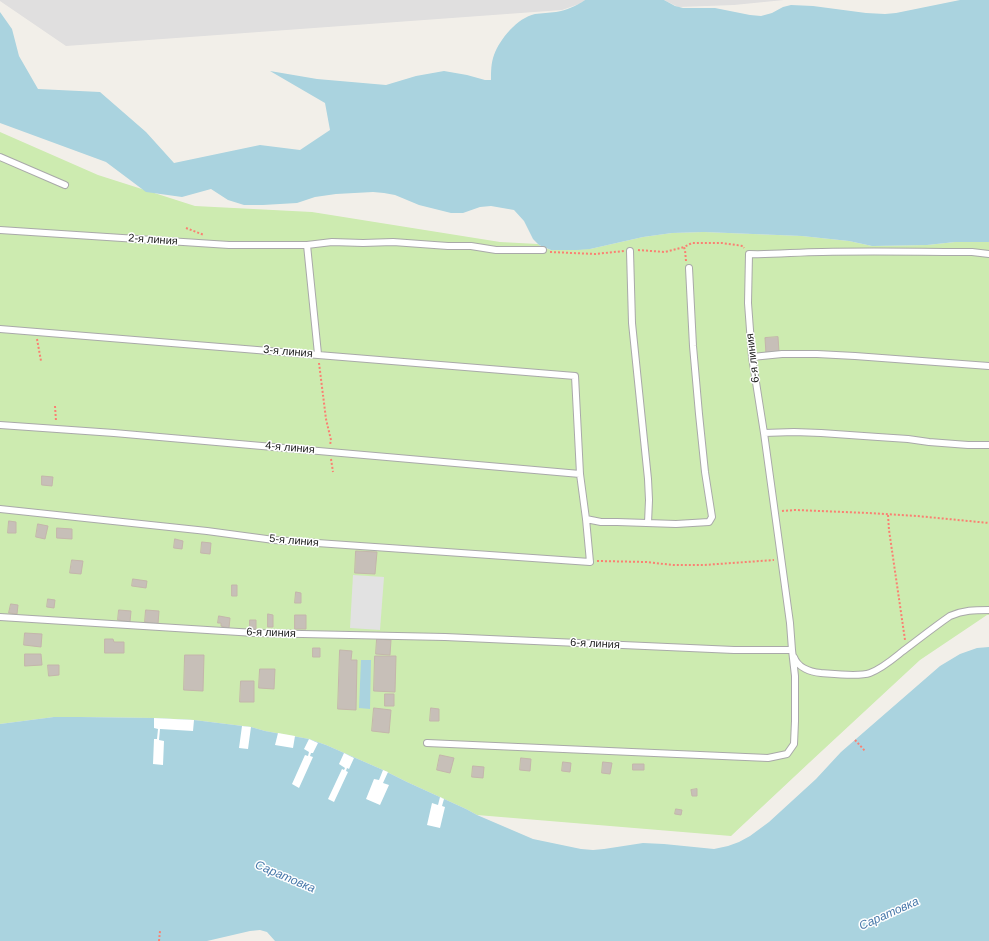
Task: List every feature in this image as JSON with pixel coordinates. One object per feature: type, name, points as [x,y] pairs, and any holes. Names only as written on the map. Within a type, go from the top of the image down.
[{"type":"lane","points":[[0,157],[65,185]]},
{"type":"lane","name":"2-я линия","points":[[0,230],[229,245],[307,245],[332,242],[362,244],[393,242],[471,246],[496,250],[543,250]]},
{"type":"lane","points":[[307,245],[318,354]]},
{"type":"lane","points":[[630,251],[632,323],[648,479],[648,523]]},
{"type":"lane","points":[[748,254],[972,252],[989,254]]},
{"type":"lane","name":"6-я линия","points":[[0,617],[255,633],[446,637],[734,650],[792,650],[782,560],[752,357],[748,303],[748,254]]},
{"type":"lane","points":[[586,519],[601,522],[698,524],[708,522],[712,517],[705,472],[699,414],[693,346],[689,268]]},
{"type":"lane","name":"3-я линия","points":[[0,329],[575,376],[580,474]]},
{"type":"lane","points":[[752,357],[782,354],[817,354],[989,366]]},
{"type":"lane","name":"4-я линия","points":[[0,425],[580,474]]},
{"type":"lane","points":[[764,434],[794,432],[821,433],[968,445],[989,445]]},
{"type":"lane","points":[[580,474],[590,562]]},
{"type":"lane","name":"5-я линия","points":[[0,508],[274,540],[590,562]]},
{"type":"lane","points":[[792,650],[796,661],[802,667],[814,672],[831,674],[869,673],[882,667],[950,616],[960,612],[973,610],[989,610]]},
{"type":"lane","points":[[427,743],[768,758],[786,754],[794,744],[794,676],[792,650]]},
{"type":"path","points":[[543,250],[552,253],[595,254],[646,250],[665,252],[684,247],[692,243],[722,243],[742,246],[748,254]]},
{"type":"path","points":[[684,247],[689,268]]},
{"type":"path","points":[[36,332],[41,361]]},
{"type":"path","points":[[318,354],[326,419],[331,440],[329,452],[333,472]]},
{"type":"path","points":[[55,406],[57,429]]},
{"type":"path","points":[[775,512],[795,510],[820,511],[989,523]]},
{"type":"path","points":[[888,515],[906,648]]},
{"type":"path","points":[[590,562],[601,560],[673,565],[704,565],[782,560]]},
{"type":"path","points":[[855,740],[864,751]]},
{"type":"path","points":[[159,941],[160,930]]},
{"type":"shaded area","points":[[0,0],[585,0],[579,4],[562,10],[66,46]]},
{"type":"shaded area","points":[[664,0],[784,0],[734,5],[678,7]]},
{"type":"shaded area","points":[[353,575],[384,577],[380,630],[350,628]]},
{"type":"green space","points":[[0,132],[98,175],[195,206],[312,212],[500,242],[538,244],[551,250],[590,249],[643,237],[672,233],[704,232],[802,236],[849,241],[872,246],[989,242],[989,615],[920,660],[731,836],[477,815],[383,770],[326,745],[309,739],[251,727],[194,720],[80,717],[54,717],[0,724]]},
{"type":"water","points":[[585,0],[664,0],[675,6],[683,8],[715,8],[761,16],[791,5],[885,14],[960,0],[989,0],[989,242],[872,246],[849,241],[802,236],[704,232],[672,233],[643,237],[590,249],[551,250],[539,245],[533,239],[524,221],[514,210],[491,206],[480,207],[463,213],[451,213],[419,205],[395,195],[373,192],[315,197],[297,203],[244,205],[228,200],[211,189],[182,197],[146,192],[106,162],[0,123],[0,12],[12,29],[19,56],[38,89],[100,92],[146,132],[174,163],[260,145],[300,150],[330,130],[325,103],[270,71],[317,79],[386,85],[416,76],[444,71],[491,80],[492,61],[494,55],[500,42],[510,30],[528,16],[564,10]]},
{"type":"water","name":"Саратовка","points":[[989,647],[989,941],[275,941],[267,932],[260,930],[207,941],[0,941],[0,724],[54,717],[80,717],[194,720],[251,727],[309,739],[326,745],[383,770],[477,815],[533,839],[593,850],[643,843],[714,849],[739,842],[769,822],[816,779],[841,752],[940,666],[960,654],[977,648]]},
{"type":"water","points":[[361,660],[371,660],[370,709],[359,708]]},
{"type":"pier","points":[[154,718],[194,720],[193,731],[160,729],[159,740],[164,741],[163,765],[153,764],[154,739],[157,739],[158,729],[154,728]]},
{"type":"pier","points":[[242,726],[251,727],[248,749],[239,748]]},
{"type":"pier","points":[[278,733],[295,736],[293,748],[275,745]]},
{"type":"pier","points":[[309,739],[318,743],[313,753],[311,753],[310,756],[313,757],[299,788],[292,784],[305,755],[308,756],[309,752],[304,749]]},
{"type":"pier","points":[[344,753],[354,758],[349,769],[347,768],[346,771],[348,772],[334,802],[328,799],[342,769],[344,770],[345,768],[339,764]]},
{"type":"pier","points":[[383,770],[388,772],[383,783],[389,785],[380,805],[366,799],[374,779],[379,780]]},
{"type":"pier","points":[[440,797],[444,799],[442,806],[445,807],[440,828],[427,825],[432,803],[438,805]]},
{"type":"building","points":[[778,337],[779,352],[766,354],[765,338]]},
{"type":"building","points":[[42,476],[53,477],[52,486],[42,485]]},
{"type":"building","points":[[9,521],[16,522],[16,533],[8,533]]},
{"type":"building","points":[[38,524],[48,526],[45,539],[36,537]]},
{"type":"building","points":[[57,528],[72,529],[72,539],[57,538]]},
{"type":"building","points":[[175,539],[183,541],[182,549],[174,548]]},
{"type":"building","points":[[202,542],[211,543],[210,554],[201,553]]},
{"type":"building","points":[[356,551],[377,552],[375,574],[355,573]]},
{"type":"building","points":[[72,560],[83,561],[81,574],[70,573]]},
{"type":"building","points":[[133,579],[147,581],[146,588],[132,586]]},
{"type":"building","points":[[232,585],[237,585],[237,596],[232,596]]},
{"type":"building","points":[[296,592],[301,593],[301,603],[295,603]]},
{"type":"building","points":[[48,599],[55,600],[54,608],[47,607]]},
{"type":"building","points":[[11,604],[18,605],[17,614],[9,613]]},
{"type":"building","points":[[119,610],[131,611],[130,622],[118,620]]},
{"type":"building","points":[[146,610],[159,611],[158,624],[145,622]]},
{"type":"building","points":[[268,614],[273,615],[273,627],[268,627]]},
{"type":"building","points":[[295,615],[306,615],[306,629],[295,629]]},
{"type":"building","points":[[219,616],[230,618],[229,628],[221,626],[221,623],[218,623]]},
{"type":"building","points":[[250,620],[256,620],[256,629],[250,629]]},
{"type":"building","points":[[25,633],[42,634],[41,647],[24,645]]},
{"type":"building","points":[[105,639],[113,639],[114,642],[124,642],[124,653],[105,653]]},
{"type":"building","points":[[377,639],[391,640],[390,655],[376,654]]},
{"type":"building","points":[[313,648],[320,648],[320,657],[313,657]]},
{"type":"building","points":[[340,650],[352,651],[351,660],[357,660],[356,710],[338,709]]},
{"type":"building","points":[[25,654],[41,654],[42,665],[25,666]]},
{"type":"building","points":[[185,655],[204,655],[203,691],[184,690]]},
{"type":"building","points":[[375,656],[396,656],[395,692],[374,691]]},
{"type":"building","points":[[48,665],[59,665],[59,675],[49,676]]},
{"type":"building","points":[[260,669],[275,669],[274,689],[259,688]]},
{"type":"building","points":[[241,681],[254,681],[254,702],[240,702]]},
{"type":"building","points":[[385,694],[394,694],[394,706],[385,706]]},
{"type":"building","points":[[374,708],[391,710],[389,733],[372,731]]},
{"type":"building","points":[[431,708],[439,709],[439,721],[430,721]]},
{"type":"building","points":[[440,755],[454,758],[450,773],[437,770]]},
{"type":"building","points":[[521,758],[531,759],[530,771],[520,770]]},
{"type":"building","points":[[563,762],[571,763],[570,772],[562,771]]},
{"type":"building","points":[[603,762],[612,763],[610,774],[602,773]]},
{"type":"building","points":[[633,764],[644,764],[644,770],[633,770]]},
{"type":"building","points":[[473,766],[484,767],[483,778],[472,777]]},
{"type":"building","points":[[697,789],[697,796],[692,796],[691,790]]},
{"type":"building","points":[[676,809],[682,810],[681,815],[675,814]]}]
